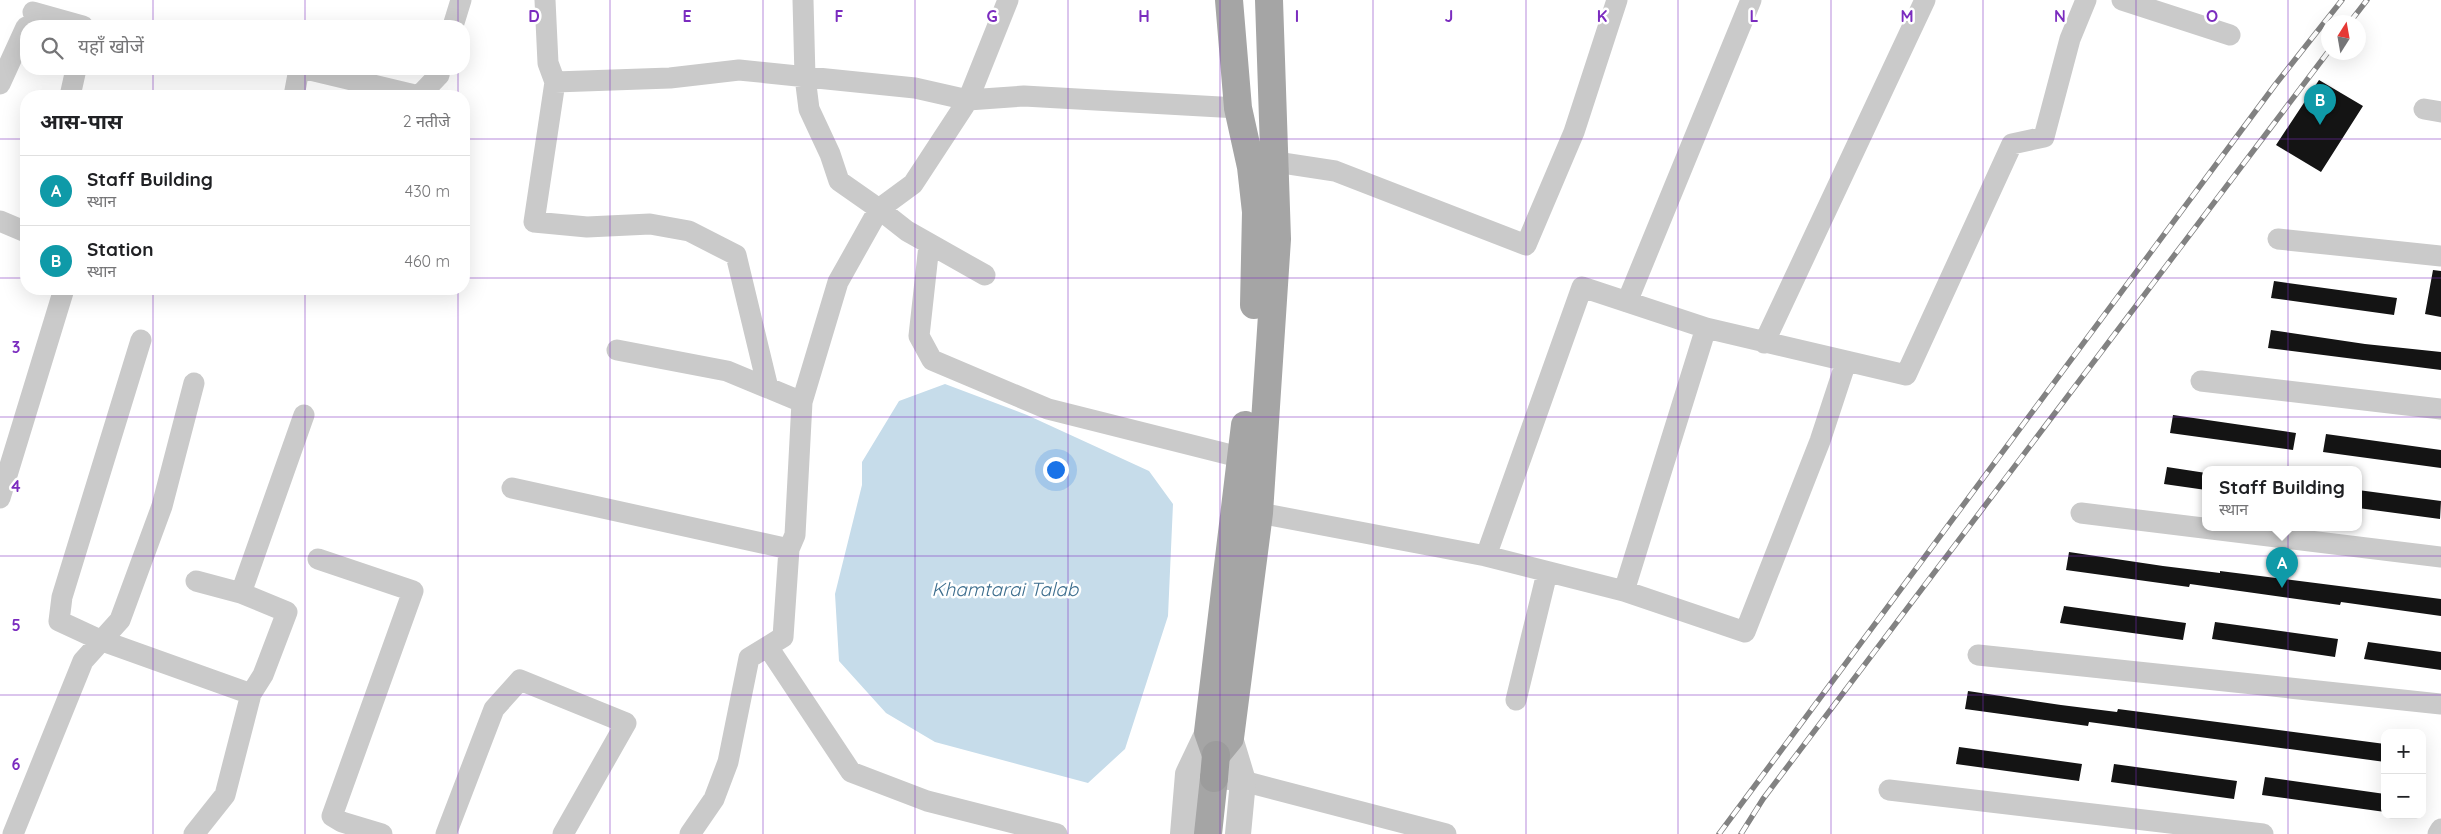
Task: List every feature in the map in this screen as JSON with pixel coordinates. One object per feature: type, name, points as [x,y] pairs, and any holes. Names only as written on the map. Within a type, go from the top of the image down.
[{"type":"main road","points":[[1208,834],[1211,755],[1248,510],[1277,239],[1264,164],[1238,108],[1229,0]]},
{"type":"main road","points":[[1248,510],[1243,458],[1255,297],[1256,212],[1271,106],[1269,0]]},
{"type":"street","points":[[455,20],[461,0]]},
{"type":"street","points":[[545,0],[548,63],[555,82],[534,222],[588,227],[650,224],[689,231],[736,254],[768,388]]},
{"type":"street","points":[[803,0],[805,77],[809,109],[830,154],[839,181],[906,231],[985,275]]},
{"type":"street","points":[[690,834],[714,799],[728,762],[749,658],[783,637],[789,549],[794,535],[802,402],[838,282],[879,209],[913,184],[968,100],[1008,0]]},
{"type":"street","points":[[1264,164],[1336,171],[1526,245],[1574,132],[1618,0]]},
{"type":"street","points":[[1627,302],[1750,0]]},
{"type":"street","points":[[1764,343],[1925,0]]},
{"type":"street","points":[[1486,556],[1582,287],[1706,328],[1906,375],[2012,144],[2044,137],[2070,39],[2086,0]]},
{"type":"street","points":[[2122,0],[2230,35]]},
{"type":"street","points":[[31,16],[51,20]]},
{"type":"street","points":[[0,84],[20,40]]},
{"type":"street","points":[[555,82],[670,78],[738,70],[915,88],[968,100],[1024,96],[1238,108]]},
{"type":"street","points":[[71,90],[75,75]]},
{"type":"street","points":[[295,90],[298,75]]},
{"type":"street","points":[[331,75],[393,90]]},
{"type":"street","points":[[424,90],[438,75]]},
{"type":"street","points":[[0,221],[20,229]]},
{"type":"street","points":[[2278,239],[2441,256]]},
{"type":"street","points":[[929,245],[919,336],[932,360],[1048,409],[1243,458]]},
{"type":"street","points":[[0,498],[62,295]]},
{"type":"street","points":[[1624,591],[1706,328]]},
{"type":"street","points":[[141,340],[61,605],[59,621],[100,640],[251,694]]},
{"type":"street","points":[[617,350],[727,371],[802,402]]},
{"type":"street","points":[[1248,510],[1486,556],[1624,591],[1745,632],[1820,441],[1846,362]]},
{"type":"street","points":[[2201,381],[2441,409]]},
{"type":"street","points":[[13,834],[83,661],[120,620],[162,506],[194,383]]},
{"type":"street","points":[[241,593],[304,415]]},
{"type":"street","points":[[512,488],[789,549]]},
{"type":"street","points":[[2081,513],[2202,528]]},
{"type":"street","points":[[2228,531],[2441,557]]},
{"type":"street","points":[[318,559],[413,590],[332,816],[341,828],[382,834]]},
{"type":"street","points":[[1516,700],[1547,573]]},
{"type":"street","points":[[194,834],[225,795],[251,694],[263,675],[287,612],[241,593],[196,580]]},
{"type":"street","points":[[768,647],[851,772],[927,801],[1057,834]]},
{"type":"street","points":[[1978,655],[2441,704]]},
{"type":"street","points":[[446,834],[494,709],[520,680],[626,723],[563,834]]},
{"type":"street","points":[[1211,755],[1243,781],[1446,834]]},
{"type":"street","points":[[1211,755],[1243,781]]},
{"type":"street","points":[[1183,834],[1211,755]]},
{"type":"street","points":[[1238,834],[1243,781]]},
{"type":"street","points":[[1889,790],[2264,834]]},
{"type":"street","points":[[2438,834],[2441,829]]},
{"type":"water","name":"Khamtarai Talab","points":[[945,384],[1027,415],[1149,471],[1173,504],[1168,616],[1125,749],[1088,783],[935,742],[886,713],[839,661],[835,594],[862,485],[862,462],[899,401]]},
{"type":"building","points":[[2319,80],[2363,106],[2321,172],[2276,145]]},
{"type":"building","points":[[2433,270],[2441,271],[2441,317],[2425,314]]},
{"type":"building","points":[[2274,281],[2397,298],[2394,315],[2271,298]]},
{"type":"building","points":[[2271,330],[2365,344],[2441,352],[2441,370],[2268,348]]},
{"type":"building","points":[[2173,415],[2296,433],[2293,450],[2170,433]]},
{"type":"building","points":[[2326,434],[2441,450],[2441,468],[2323,452]]},
{"type":"building","points":[[2167,467],[2202,472],[2202,489],[2164,484]]},
{"type":"building","points":[[2362,491],[2441,501],[2440,519],[2362,509]]},
{"type":"building","points":[[2069,552],[2163,566],[2220,573],[2220,571],[2441,599],[2441,616],[2341,602],[2340,605],[2190,584],[2189,587],[2066,570]]},
{"type":"building","points":[[2064,606],[2186,623],[2183,640],[2060,623]]},
{"type":"building","points":[[2215,622],[2338,639],[2335,657],[2212,639]]},
{"type":"building","points":[[2368,642],[2441,652],[2441,670],[2364,659]]},
{"type":"building","points":[[1968,691],[2117,712],[2118,709],[2381,743],[2381,761],[2089,722],[2088,726],[1965,709]]},
{"type":"building","points":[[1959,747],[2082,764],[2079,781],[1956,764]]},
{"type":"building","points":[[2114,764],[2237,781],[2234,799],[2111,782]]},
{"type":"building","points":[[2265,777],[2381,793],[2381,811],[2262,795]]},
{"type":"railway","points":[[1719,834],[2275,85],[2342,0]]},
{"type":"railway","points":[[2355,15],[2367,0]]},
{"type":"railway","points":[[1741,834],[1763,799],[2322,60]]},
{"type":"place","name":"Station","points":[[2320,125]]},
{"type":"place","name":"Staff Building","points":[[2282,588]]}]
